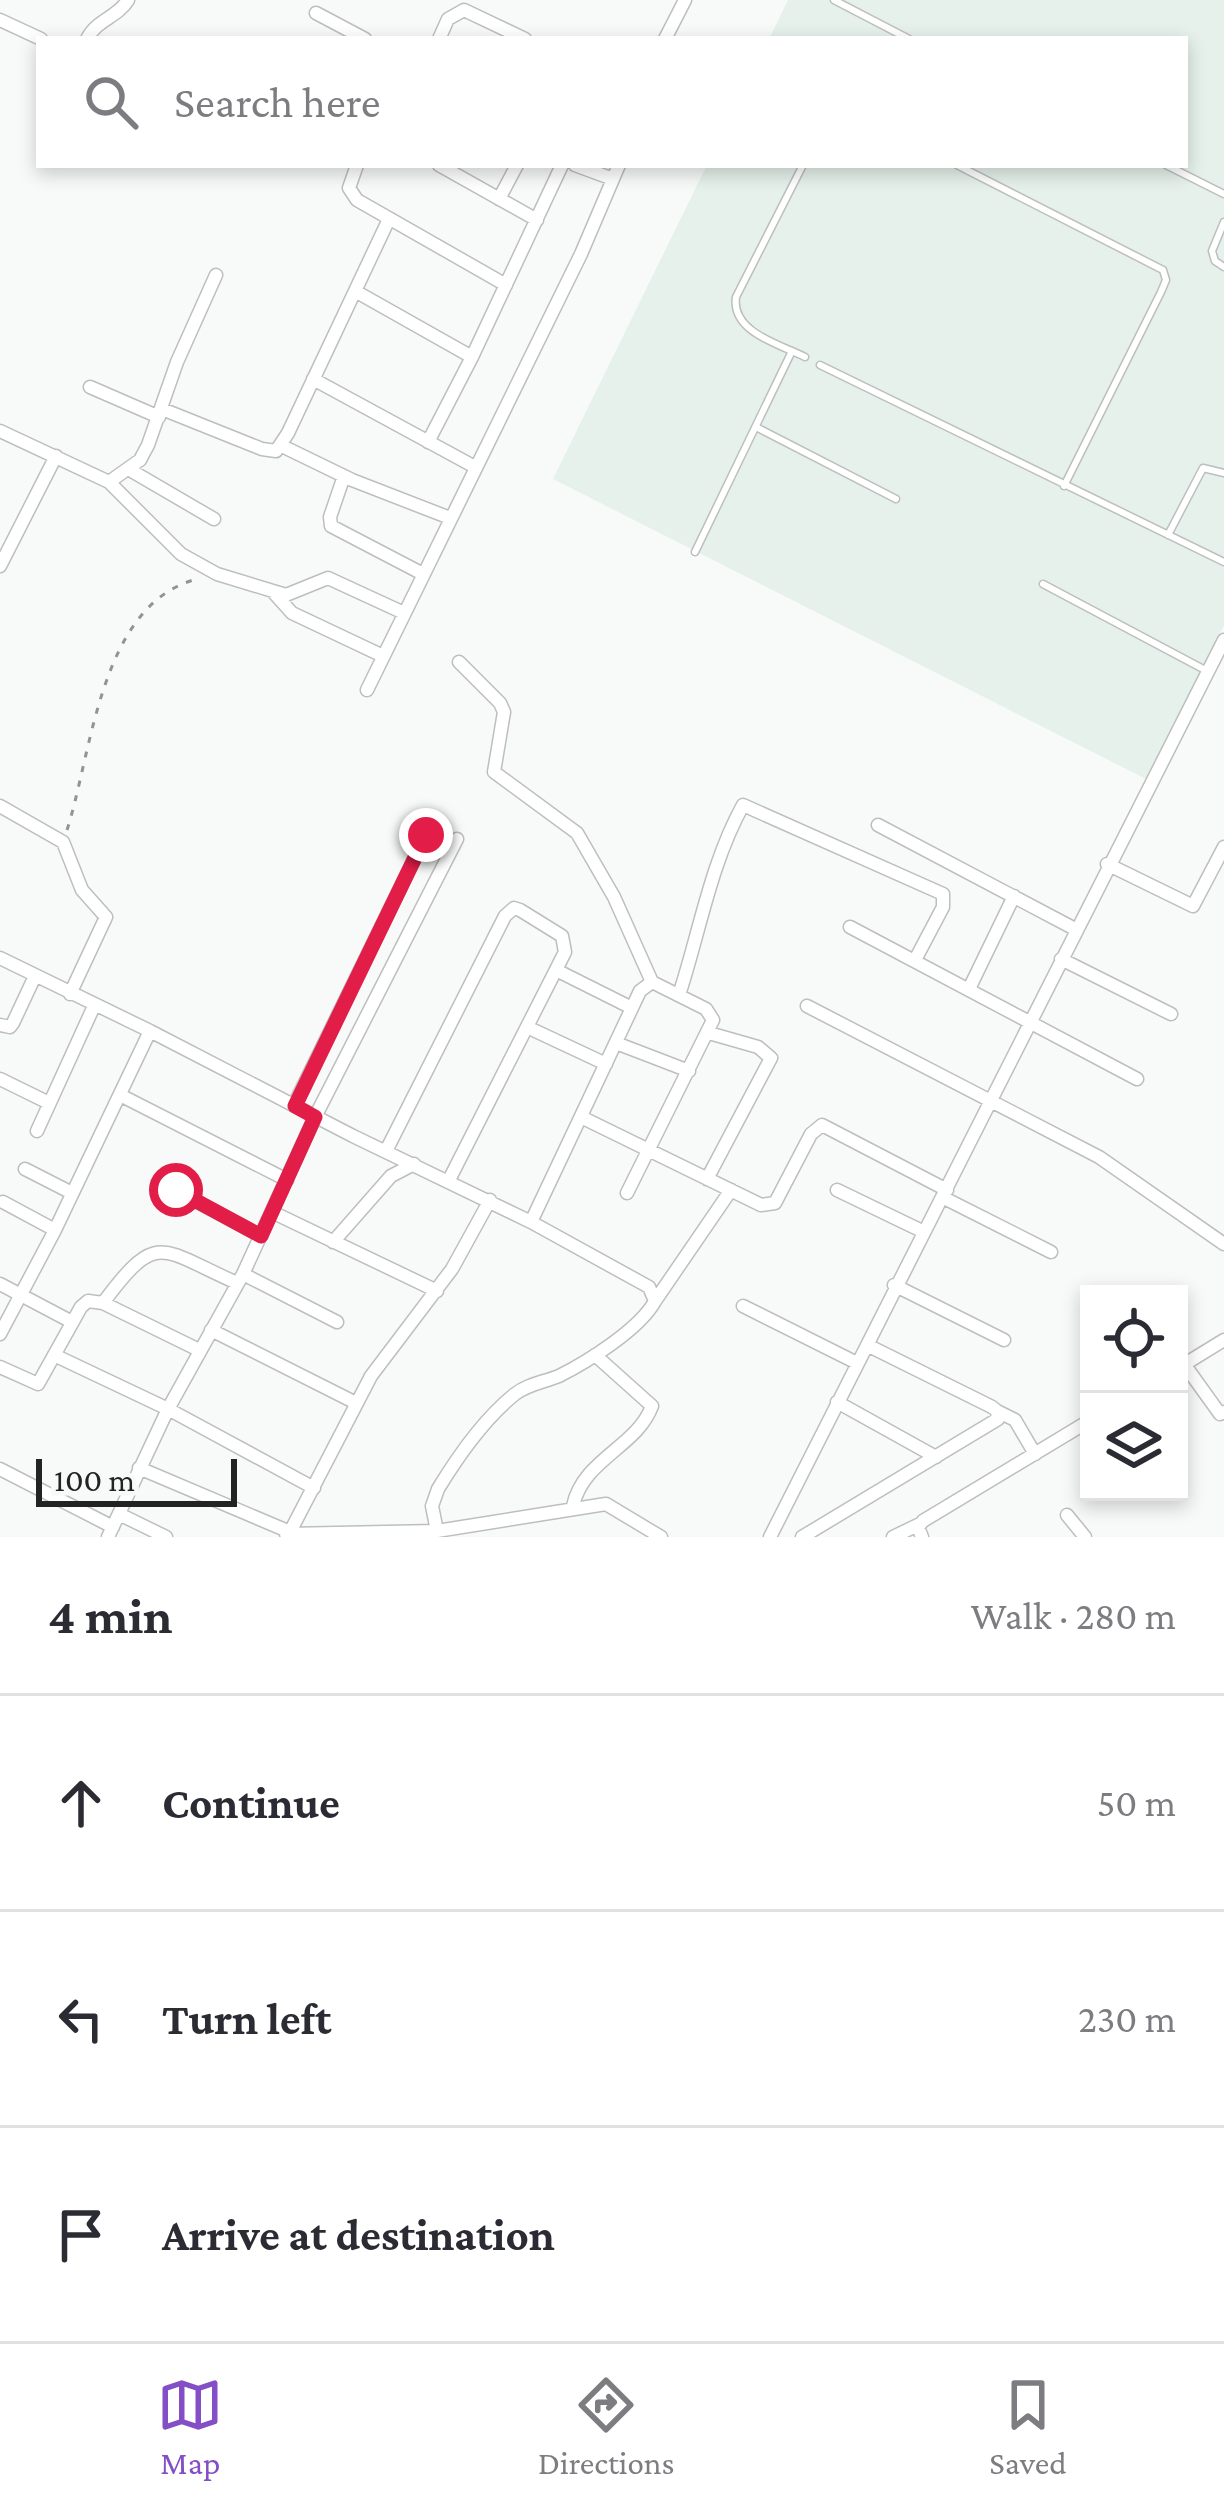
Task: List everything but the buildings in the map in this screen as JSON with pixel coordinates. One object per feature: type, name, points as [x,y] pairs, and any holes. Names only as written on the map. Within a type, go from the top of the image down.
[{"type":"street","points":[[89,36],[95,24],[116,14],[128,0]]},
{"type":"street","points":[[667,36],[685,0]]},
{"type":"street","points":[[440,36],[448,19],[464,10],[519,36]]},
{"type":"street","points":[[316,13],[358,36]]},
{"type":"street","points":[[0,20],[36,37]]},
{"type":"street","points":[[356,168],[349,188],[357,200],[506,285]]},
{"type":"street","points":[[444,168],[537,220]]},
{"type":"street","points":[[499,199],[515,168]]},
{"type":"street","points":[[428,442],[561,168]]},
{"type":"street","points":[[367,690],[616,172]]},
{"type":"street","points":[[90,387],[269,452],[282,446],[389,219]]},
{"type":"street","points":[[110,482],[140,460],[176,362],[216,275]]},
{"type":"street","points":[[355,291],[472,357]]},
{"type":"street","points":[[314,379],[475,467]]},
{"type":"street","points":[[0,431],[110,482],[181,554],[217,574],[254,582],[273,592],[292,613],[383,656]]},
{"type":"street","points":[[282,446],[450,518]]},
{"type":"street","points":[[0,566],[56,456]]},
{"type":"street","points":[[130,470],[214,519]]},
{"type":"street","points":[[344,476],[331,526],[423,574]]},
{"type":"street","points":[[273,592],[299,592],[328,578],[404,613]]},
{"type":"street","points":[[770,1537],[1107,864],[1208,670],[1220,658],[1224,640]]},
{"type":"street","points":[[459,662],[504,712],[494,772],[578,833],[614,897],[652,982],[711,1014],[709,1033],[627,1192]]},
{"type":"street","points":[[679,995],[704,921],[703,901],[743,805],[943,894],[943,907],[915,960]]},
{"type":"street","points":[[0,806],[63,842],[82,890],[106,916],[70,994]]},
{"type":"street","points":[[878,825],[1075,928]]},
{"type":"street","points":[[295,1106],[426,835]]},
{"type":"street","points":[[113,1526],[457,839]]},
{"type":"street","points":[[1107,864],[1193,906],[1224,847]]},
{"type":"street","points":[[969,988],[1014,896]]},
{"type":"street","points":[[386,1151],[509,911],[520,910],[562,936],[565,952],[449,1180]]},
{"type":"street","points":[[850,927],[1137,1079]]},
{"type":"street","points":[[0,958],[490,1200],[649,1287],[655,1301]]},
{"type":"street","points":[[1061,959],[1171,1014]]},
{"type":"street","points":[[556,970],[632,1008]]},
{"type":"street","points":[[0,1024],[10,1027],[13,1023],[35,976]]},
{"type":"street","points":[[531,1222],[632,1008],[644,986],[652,982]]},
{"type":"street","points":[[37,1131],[94,1006]]},
{"type":"street","points":[[807,1006],[1100,1157],[1224,1244]]},
{"type":"street","points":[[527,1028],[606,1064]]},
{"type":"street","points":[[0,1334],[150,1031]]},
{"type":"street","points":[[707,1179],[771,1058],[758,1047],[709,1033]]},
{"type":"street","points":[[616,1043],[688,1071]]},
{"type":"street","points":[[0,1079],[49,1103]]},
{"type":"street","points":[[120,1095],[287,1180]]},
{"type":"street","points":[[581,1117],[761,1205],[775,1203],[811,1134],[822,1125],[1051,1252]]},
{"type":"street","points":[[333,1242],[391,1176],[414,1164]]},
{"type":"street","points":[[25,1169],[72,1192]]},
{"type":"street","points":[[176,1190],[261,1236]]},
{"type":"street","points":[[437,1531],[432,1506],[437,1489],[498,1412],[522,1389],[555,1378],[595,1355],[645,1315],[731,1190]]},
{"type":"street","points":[[837,1190],[922,1231]]},
{"type":"street","points":[[285,1534],[381,1360],[437,1291],[490,1200]]},
{"type":"street","points":[[3,1202],[55,1230]]},
{"type":"street","points":[[272,1212],[437,1291]]},
{"type":"street","points":[[103,1304],[131,1266],[143,1255],[158,1251],[240,1279],[337,1322]]},
{"type":"street","points":[[0,1284],[72,1322]]},
{"type":"street","points":[[894,1285],[1004,1340]]},
{"type":"street","points":[[0,1366],[38,1384],[88,1301],[200,1350]]},
{"type":"street","points":[[743,1306],[856,1363]]},
{"type":"street","points":[[211,1330],[356,1403]]},
{"type":"street","points":[[1188,1362],[1224,1340]]},
{"type":"street","points":[[867,1345],[1015,1420],[1035,1454]]},
{"type":"street","points":[[54,1355],[168,1409],[314,1488]]},
{"type":"street","points":[[573,1507],[586,1473],[645,1419],[652,1406],[595,1355]]},
{"type":"street","points":[[1188,1374],[1220,1414],[1224,1412]]},
{"type":"street","points":[[837,1402],[936,1457]]},
{"type":"street","points":[[802,1537],[992,1425],[998,1419],[997,1411]]},
{"type":"street","points":[[893,1537],[921,1530],[1080,1426]]},
{"type":"street","points":[[139,1468],[285,1534],[406,1534],[526,1520],[573,1507],[607,1504],[661,1537]]},
{"type":"street","points":[[0,1469],[113,1526],[166,1537]]},
{"type":"street","points":[[1067,1515],[1084,1537]]},
{"type":"street","points":[[523,1537],[526,1520]]},
{"type":"lane","points":[[834,0],[903,36]]},
{"type":"lane","points":[[801,168],[734,310],[749,329],[805,357]]},
{"type":"lane","points":[[963,168],[1163,270],[1166,280],[1161,292],[1064,486]]},
{"type":"lane","points":[[1172,168],[1224,194]]},
{"type":"lane","points":[[1224,222],[1212,255],[1224,267]]},
{"type":"lane","points":[[695,551],[792,351]]},
{"type":"lane","points":[[820,365],[1224,562]]},
{"type":"lane","points":[[756,427],[896,499]]},
{"type":"lane","points":[[1168,536],[1203,468],[1224,473]]},
{"type":"lane","points":[[1043,584],[1208,670]]},
{"type":"path","points":[[63,842],[101,692],[125,640],[169,592],[217,574]]},
{"type":"shaded area","points":[[788,0],[1224,0],[1224,625],[1148,780],[553,479],[706,168],[1188,168],[1188,36],[770,36]]},
{"type":"route","points":[[176,1190],[261,1236],[315,1117],[295,1106],[426,835]]}]
